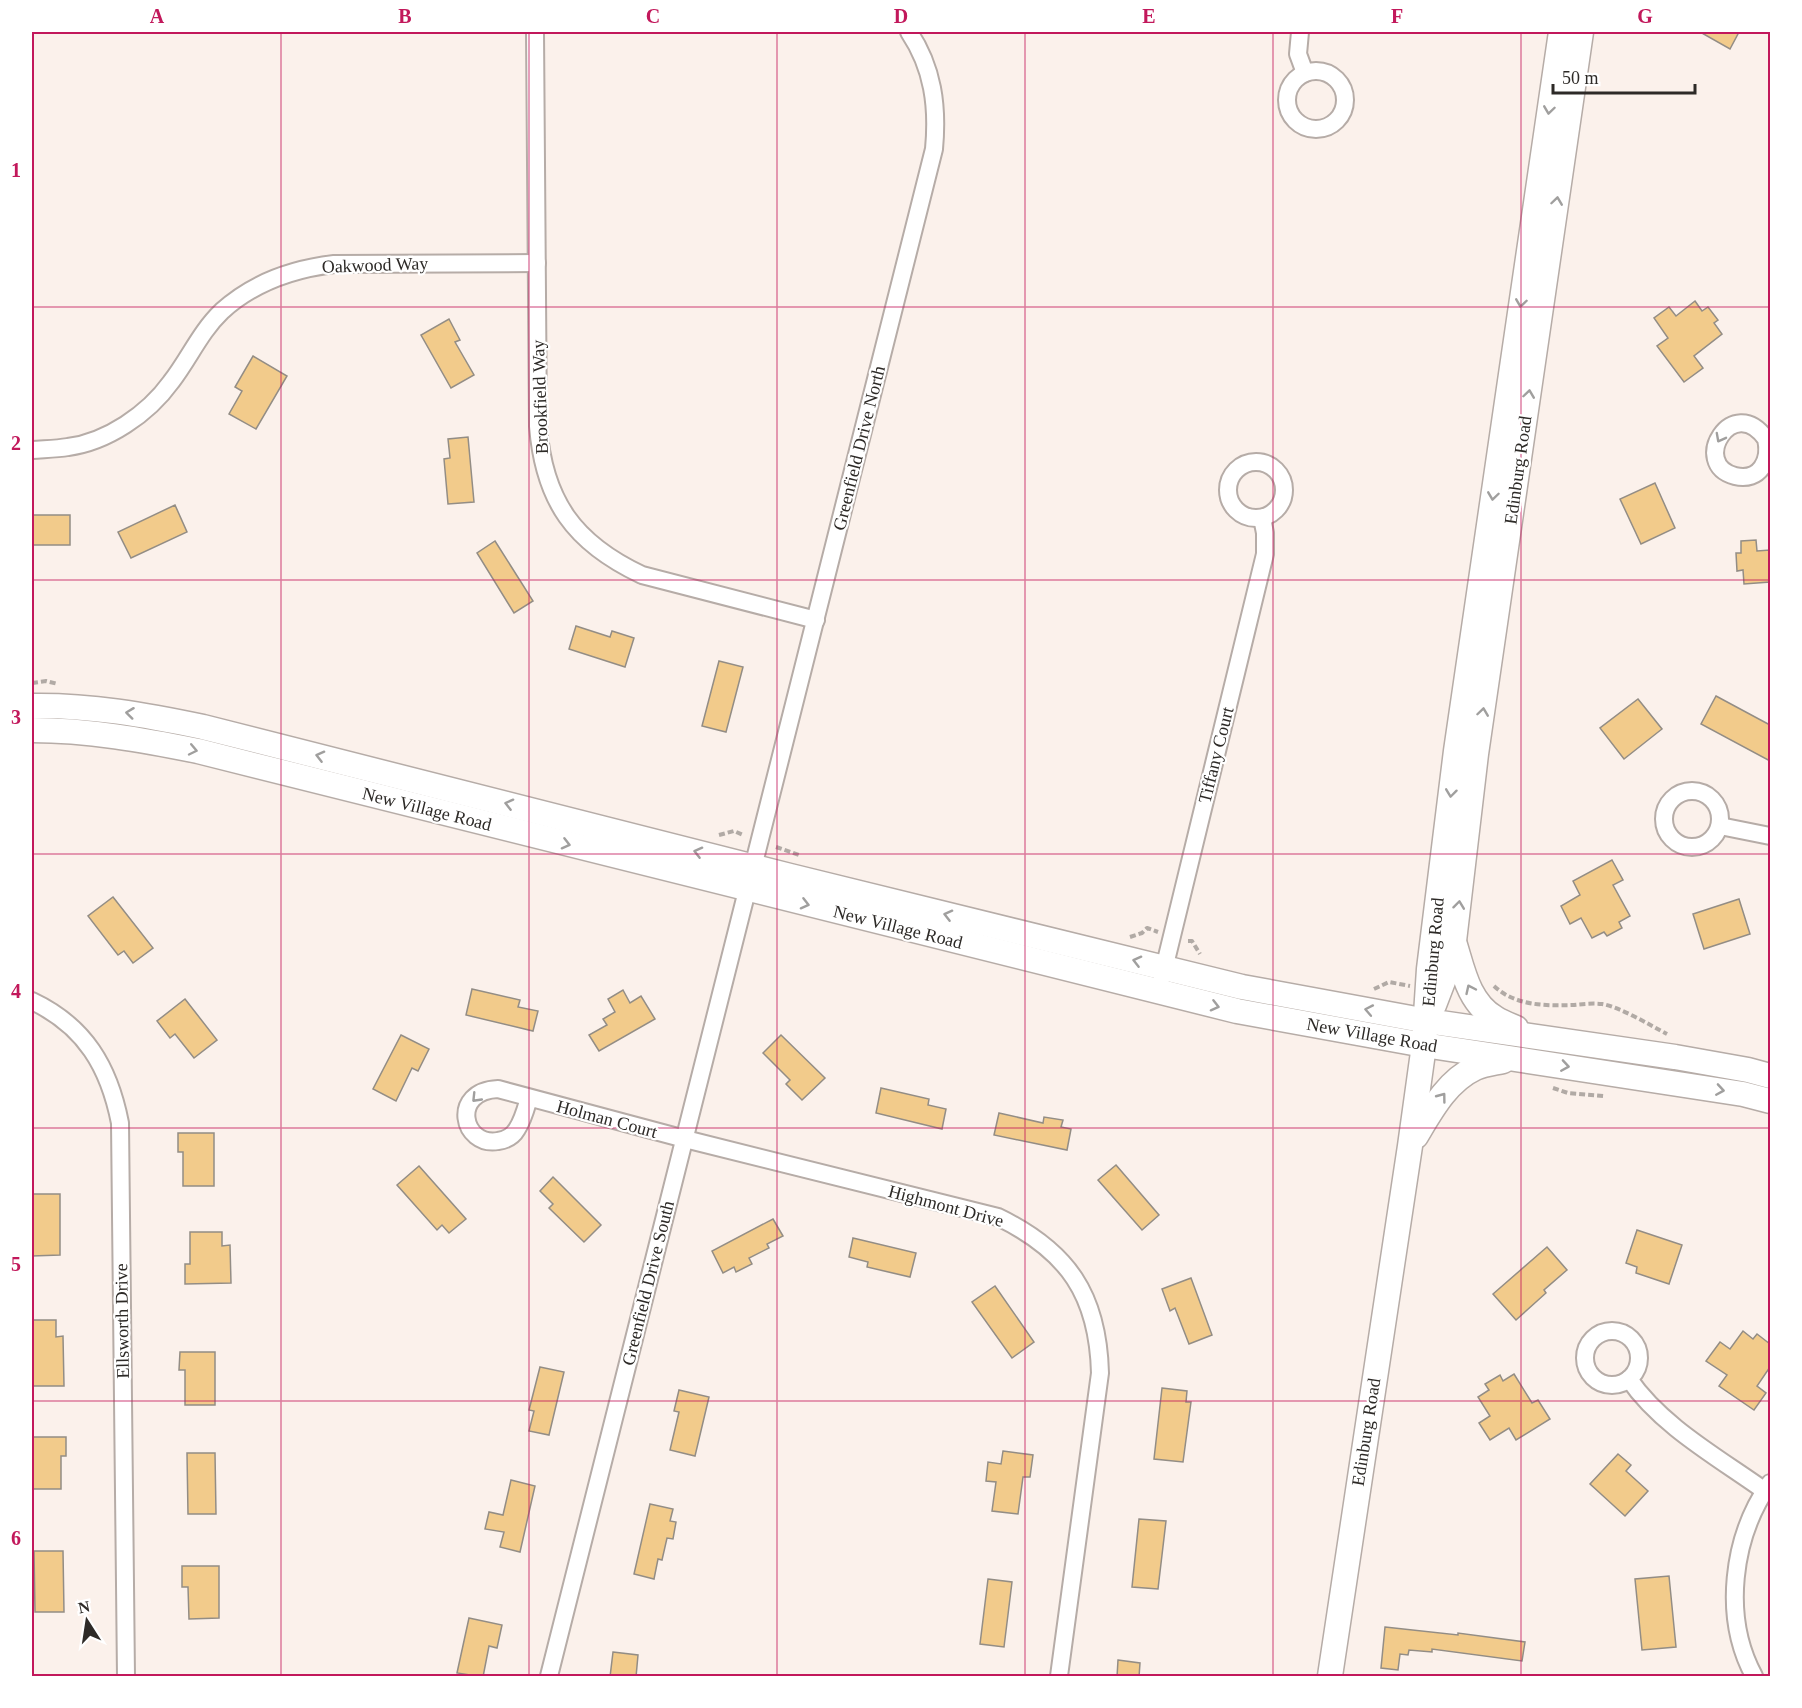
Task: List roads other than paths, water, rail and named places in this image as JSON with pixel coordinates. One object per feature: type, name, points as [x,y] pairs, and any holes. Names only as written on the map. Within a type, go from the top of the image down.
[{"type":"main road","name":"Edinburg Road","points":[[1330,1677],[1410,1146],[1427,1021],[1429,969],[1456,752],[1561,32]]},
{"type":"main road","name":"Edinburg Road","points":[[1427,1021],[1441,992],[1452,958],[1480,730],[1581,32]]},
{"type":"main road","name":"New Village Road","points":[[32,706],[146,715],[203,727],[1242,987],[1427,1021],[1675,1057],[1770,1076]]},
{"type":"main road","name":"New Village Road","points":[[32,730],[142,739],[198,751],[1238,1011],[1424,1045],[1743,1094],[1770,1101]]},
{"type":"main road","points":[[1454,941],[1470,990],[1481,1008],[1494,1018],[1532,1036]]},
{"type":"main road","points":[[1410,1146],[1431,1111],[1454,1081],[1477,1067],[1504,1061],[1523,1060]]},
{"type":"street","name":"Brookfield Way","points":[[536,32],[538,426],[540,453],[547,480],[574,528],[594,548],[617,563],[642,575],[816,620]]},
{"type":"street","name":"Greenfield Drive North","points":[[748,890],[934,149],[937,122],[935,98],[929,71],[919,46],[909,32]]},
{"type":"street","points":[[1300,32],[1298,54],[1305,73]]},
{"type":"street","name":"Oakwood Way","points":[[32,450],[70,447],[99,438],[125,424],[150,406],[171,383],[203,332],[221,312],[245,293],[275,277],[304,268],[334,264],[537,263]]},
{"type":"street","name":"Tiffany Court","points":[[1158,992],[1265,555],[1266,533],[1262,518]]},
{"type":"street","points":[[1720,826],[1770,836]]},
{"type":"street","name":"Greenfield Drive South","points":[[549,1677],[748,890]]},
{"type":"street","name":"Ellsworth Drive","points":[[32,1000],[68,1024],[89,1045],[103,1067],[114,1094],[120,1123],[126,1677]]},
{"type":"street","name":"Holman Court","points":[[529,1098],[685,1139]]},
{"type":"street","name":"Highmont Drive","points":[[685,1139],[998,1217],[1025,1230],[1050,1250],[1067,1268],[1082,1290],[1093,1317],[1099,1346],[1100,1373],[1059,1677]]},
{"type":"street","points":[[1629,1379],[1637,1391],[1666,1421],[1768,1487],[1751,1517],[1741,1546],[1736,1576],[1736,1607],[1740,1637],[1754,1677]]}]
